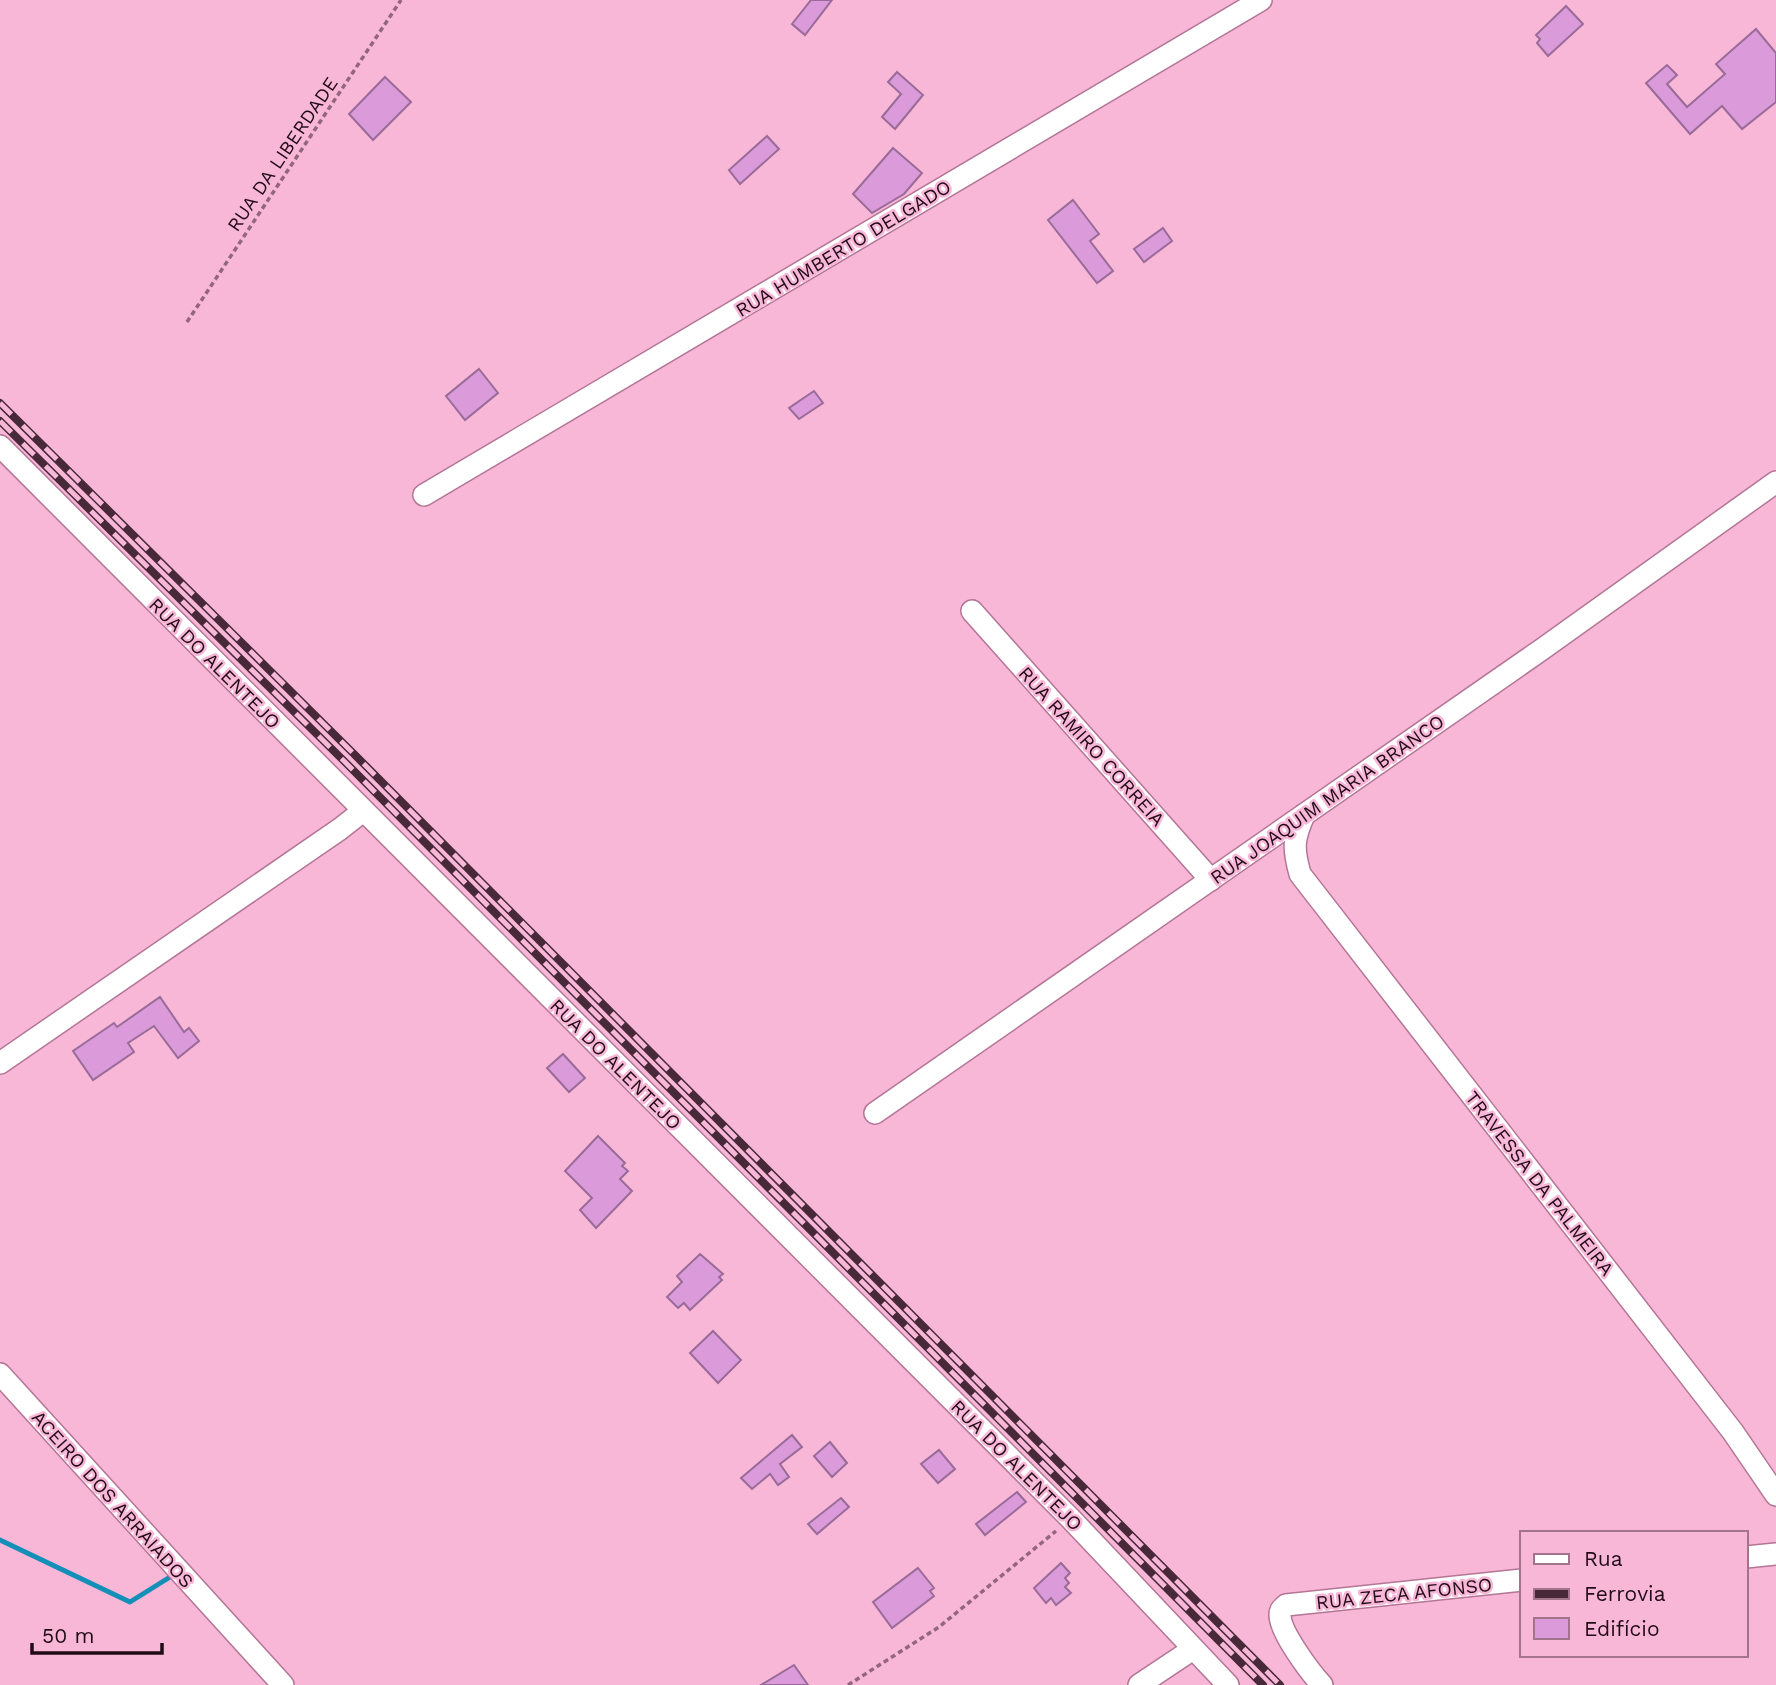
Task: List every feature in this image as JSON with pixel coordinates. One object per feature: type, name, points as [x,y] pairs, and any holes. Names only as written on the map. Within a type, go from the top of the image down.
[{"type":"street","name":"RUA HUMBERTO DELGADO","points":[[424,495],[1261,0]]},
{"type":"street","name":"RUA DO ALENTEJO","points":[[0,446],[1071,1519],[1228,1685]]},
{"type":"street","name":"RUA JOAQUIM MARIA BRANCO","points":[[874,1113],[1304,815],[1776,482]]},
{"type":"street","name":"RUA RAMIRO CORREIA","points":[[972,611],[1211,880]]},
{"type":"street","points":[[0,1063],[363,811]]},
{"type":"street","name":"TRAVESSA DA PALMEIRA","points":[[1300,874],[1294,851],[1295,837],[1304,815]]},
{"type":"street","name":"TRAVESSA DA PALMEIRA","points":[[1252,851],[1273,851],[1287,855],[1733,1432],[1776,1495]]},
{"type":"street","name":"ACEIRO DOS ARRAIADOS","points":[[0,1374],[283,1685]]},
{"type":"street","points":[[1748,1557],[1776,1554]]},
{"type":"street","name":"RUA ZECA AFONSO","points":[[1322,1685],[1291,1642],[1280,1617],[1282,1608],[1286,1605],[1520,1580]]},
{"type":"street","points":[[1139,1685],[1193,1649]]},
{"type":"path","name":"RUA DA LIBERDADE","points":[[187,323],[401,0]]},
{"type":"path","points":[[848,1685],[939,1628],[1071,1519]]},
{"type":"building","points":[[811,0],[832,0],[805,35],[792,24]]},
{"type":"building","points":[[1566,6],[1583,24],[1548,56],[1537,43],[1540,39],[1536,35]]},
{"type":"building","points":[[1756,29],[1776,53],[1776,102],[1742,129],[1722,106],[1690,134],[1646,83],[1667,65],[1677,75],[1667,84],[1687,107],[1725,74],[1716,64]]},
{"type":"building","points":[[897,72],[923,95],[895,129],[882,117],[901,94],[888,82]]},
{"type":"building","points":[[385,77],[411,102],[373,140],[349,114]]},
{"type":"building","points":[[767,136],[779,149],[740,184],[729,170]]},
{"type":"building","points":[[893,148],[922,173],[904,194],[872,213],[853,194]]},
{"type":"building","points":[[1073,200],[1099,234],[1090,241],[1113,271],[1097,283],[1048,220]]},
{"type":"building","points":[[1163,228],[1172,241],[1144,262],[1134,249]]},
{"type":"building","points":[[479,369],[498,393],[465,420],[446,396]]},
{"type":"building","points":[[814,391],[823,403],[799,419],[789,408]]},
{"type":"building","points":[[160,997],[184,1032],[189,1028],[199,1041],[178,1058],[154,1026],[128,1043],[134,1052],[93,1080],[73,1051],[114,1023],[117,1027]]},
{"type":"building","points":[[563,1054],[585,1078],[569,1092],[547,1068]]},
{"type":"building","points":[[598,1136],[625,1163],[622,1166],[628,1171],[620,1179],[632,1191],[596,1228],[580,1210],[592,1198],[565,1171]]},
{"type":"building","points":[[700,1254],[723,1274],[719,1277],[722,1280],[690,1310],[684,1303],[678,1308],[667,1297],[682,1282],[677,1276]]},
{"type":"building","points":[[713,1331],[741,1360],[718,1383],[690,1353]]},
{"type":"building","points":[[792,1435],[802,1447],[780,1464],[789,1477],[778,1485],[770,1474],[752,1489],[741,1478]]},
{"type":"building","points":[[830,1442],[847,1463],[832,1477],[814,1456]]},
{"type":"building","points":[[939,1450],[955,1469],[938,1483],[921,1464]]},
{"type":"building","points":[[1017,1492],[1026,1502],[985,1535],[976,1524]]},
{"type":"building","points":[[841,1498],[849,1507],[817,1534],[808,1524]]},
{"type":"building","points":[[1061,1563],[1070,1573],[1065,1578],[1069,1583],[1065,1587],[1071,1593],[1056,1605],[1051,1598],[1046,1603],[1034,1588]]},
{"type":"building","points":[[918,1568],[934,1588],[930,1591],[934,1596],[892,1628],[873,1602]]},
{"type":"building","points":[[794,1665],[808,1685],[761,1685]]},
{"type":"waterway","points":[[0,1540],[130,1602],[170,1577]]},
{"type":"railway","points":[[0,403],[353,753],[1280,1685]]},
{"type":"railway","points":[[0,421],[344,761],[1263,1685]]}]
